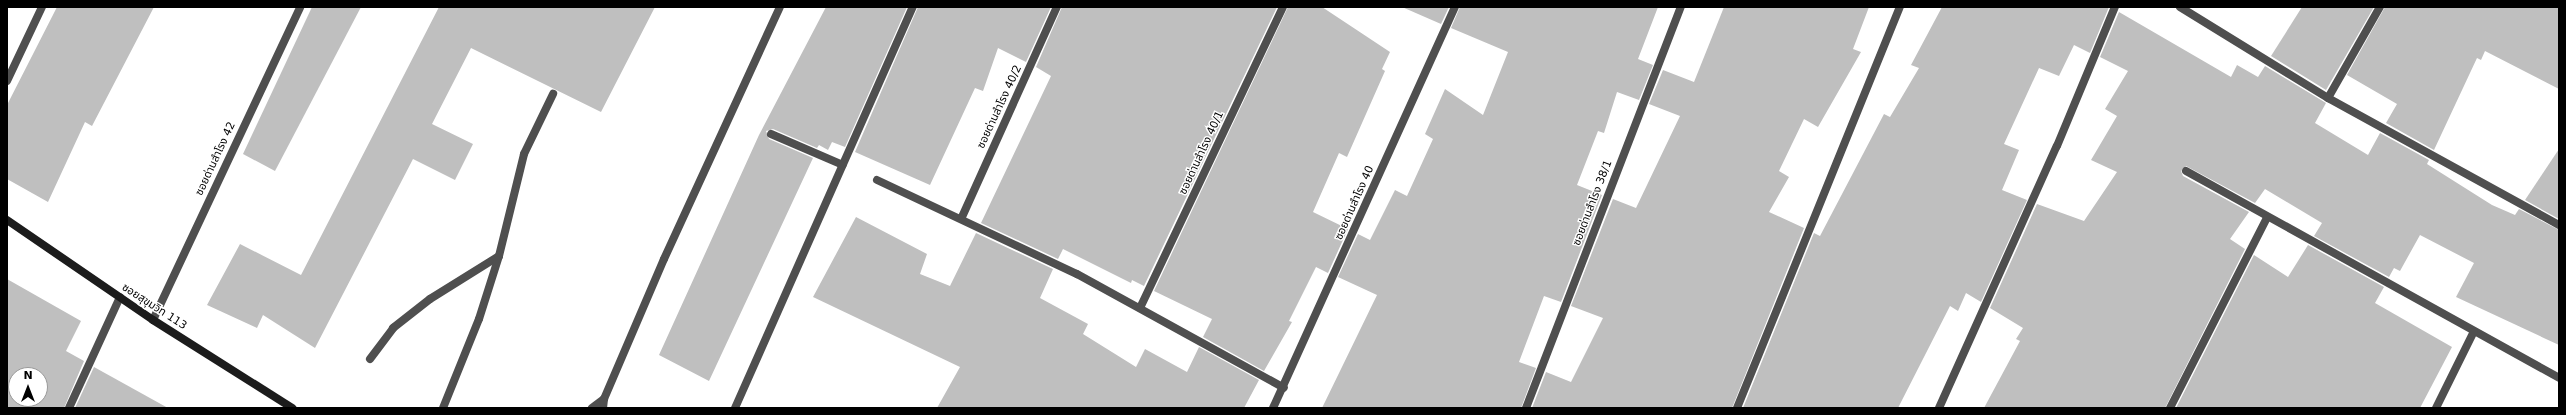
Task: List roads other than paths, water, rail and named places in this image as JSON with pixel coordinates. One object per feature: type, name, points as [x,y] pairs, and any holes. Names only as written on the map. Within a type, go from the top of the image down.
[{"type":"main road","name":"ซอยสุขุมวิท 113","points":[[7,220],[153,320],[292,408]]},
{"type":"street","points":[[7,81],[42,7]]},
{"type":"street","name":"ซอยด่านสำโรง 42","points":[[153,320],[300,7]]},
{"type":"street","points":[[603,408],[604,399],[664,259],[780,7]]},
{"type":"street","points":[[735,408],[913,7]]},
{"type":"street","name":"ซอยด่านสำโรง 40/2","points":[[962,217],[1057,7]]},
{"type":"street","name":"ซอยด่านสำโรง 40/1","points":[[1140,308],[1283,7]]},
{"type":"street","name":"ซอยด่านสำโรง 40","points":[[1273,408],[1284,388],[1455,7]]},
{"type":"street","name":"ซอยด่านสำโรง 38/1","points":[[1526,408],[1681,7]]},
{"type":"street","points":[[1736,408],[1900,7]]},
{"type":"street","points":[[1939,408],[2057,146],[2115,7]]},
{"type":"street","points":[[2180,7],[2328,98],[2559,225]]},
{"type":"street","points":[[2328,98],[2380,7]]},
{"type":"street","points":[[443,408],[479,319],[499,256],[524,154],[553,94]]},
{"type":"street","points":[[771,134],[843,165]]},
{"type":"street","points":[[2186,171],[2473,333],[2559,378]]},
{"type":"street","points":[[877,180],[962,217],[1140,308],[1284,388]]},
{"type":"street","points":[[2170,408],[2267,218]]},
{"type":"street","points":[[370,359],[393,328],[430,299],[499,256]]},
{"type":"street","points":[[69,408],[120,297]]},
{"type":"street","points":[[2436,408],[2473,333]]},
{"type":"street","points":[[592,408],[604,399]]}]
